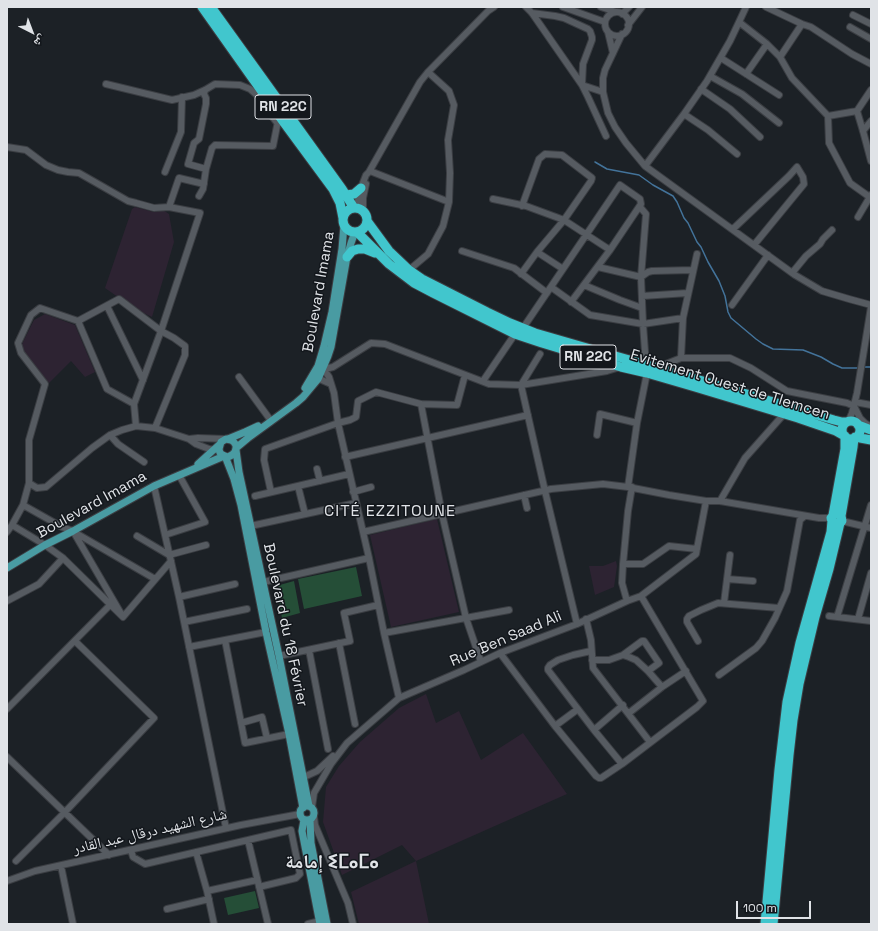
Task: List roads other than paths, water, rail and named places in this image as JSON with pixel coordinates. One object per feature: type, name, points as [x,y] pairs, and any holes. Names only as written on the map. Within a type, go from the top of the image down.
[{"type":"highway","name":"RN 22C","points":[[202,7],[275,110],[279,121],[333,189],[340,203],[344,221]]},
{"type":"highway","name":"Evitement Ouest de Tlemcen","points":[[211,7],[346,195],[389,251],[409,270],[422,279],[487,312],[535,333],[849,436],[871,440]]},
{"type":"highway","points":[[346,195],[357,193],[360,188]]},
{"type":"highway","points":[[349,210],[360,212],[364,227],[360,231],[356,232],[348,230],[344,221],[345,213],[349,210]]},
{"type":"highway","name":"Evitement Ouest de Tlemcen","points":[[356,232],[397,271],[414,283],[515,334],[621,366],[646,369],[656,368],[837,421],[853,421],[871,430]]},
{"type":"highway","points":[[347,257],[355,250],[362,248],[380,256]]},
{"type":"highway","name":"Evitement Ouest de Tlemcen","points":[[847,422],[842,429],[849,436]]},
{"type":"highway","points":[[773,924],[789,755],[799,684],[815,617],[829,569],[845,449],[849,436],[859,433],[857,424]]},
{"type":"highway","points":[[765,924],[779,770],[787,702],[800,643],[836,519]]},
{"type":"main road","name":"Boulevard Imama","points":[[322,367],[324,346],[342,249],[344,221]]},
{"type":"main road","name":"Boulevard Imama","points":[[236,449],[254,433],[303,397],[322,367],[331,347],[349,246],[356,232]]},
{"type":"main road","name":"Boulevard Imama","points":[[227,439],[250,430],[269,418],[297,396],[316,377]]},
{"type":"main road","points":[[227,439],[233,441],[236,449],[232,455],[220,451],[223,440],[227,439]]},
{"type":"main road","name":"Boulevard du 18 Février","points":[[236,449],[248,527],[260,583],[279,656],[304,777],[308,813]]},
{"type":"main road","name":"Boulevard Imama","points":[[191,470],[220,451]]},
{"type":"main road","name":"Boulevard Imama","points":[[7,568],[45,545],[154,486],[191,470],[220,451]]},
{"type":"main road","name":"Boulevard du 18 Février","points":[[220,451],[234,479],[248,527]]},
{"type":"main road","name":"Boulevard du 18 Février","points":[[260,583],[266,632],[308,813]]},
{"type":"main road","points":[[308,813],[310,843],[322,923]]},
{"type":"street","points":[[360,212],[360,188],[366,175],[370,171],[420,82],[488,11],[494,7]]},
{"type":"street","points":[[488,11],[497,7]]},
{"type":"street","points":[[526,7],[532,13],[582,85],[606,136]]},
{"type":"street","points":[[563,7],[605,22]]},
{"type":"street","points":[[601,7],[620,13],[627,19],[628,25]]},
{"type":"street","points":[[613,53],[605,22],[608,16],[614,12],[620,13],[629,7]]},
{"type":"street","points":[[642,7],[622,34],[605,70],[603,78],[603,92],[608,113],[615,127],[626,143],[645,166],[792,273],[822,291],[871,306],[857,393],[852,412],[847,422]]},
{"type":"street","points":[[645,166],[710,76],[721,58],[746,7]]},
{"type":"street","points":[[766,7],[811,27],[852,54],[871,64]]},
{"type":"street","points":[[532,13],[564,18],[585,27],[590,31],[592,40],[583,64],[582,85]]},
{"type":"street","points":[[853,15],[871,24]]},
{"type":"street","points":[[739,22],[767,44],[780,57],[792,78],[828,116],[829,143],[850,183],[871,197],[858,217]]},
{"type":"street","points":[[780,57],[802,24]]},
{"type":"street","points":[[850,27],[871,39]]},
{"type":"street","points":[[608,32],[615,35],[622,34]]},
{"type":"street","points":[[746,74],[767,44]]},
{"type":"street","points":[[721,58],[779,95]]},
{"type":"street","points":[[409,270],[428,254],[443,226],[449,202],[450,173],[448,140],[454,105],[449,91],[428,72]]},
{"type":"street","points":[[710,76],[742,94],[779,123]]},
{"type":"street","points":[[106,84],[172,100],[194,95],[215,84],[240,85],[250,89],[275,110]]},
{"type":"street","points":[[582,85],[603,92]]},
{"type":"street","points":[[701,89],[730,109],[760,137]]},
{"type":"street","points":[[206,90],[204,94],[206,104],[199,139],[194,142],[188,164],[206,169]]},
{"type":"street","points":[[828,116],[856,111],[871,90]]},
{"type":"street","points":[[199,196],[203,189],[206,169],[212,148],[215,145],[273,146],[279,121],[253,92]]},
{"type":"street","points":[[165,172],[180,132],[182,98]]},
{"type":"street","points":[[856,111],[871,161]]},
{"type":"street","points":[[684,114],[708,130],[737,154]]},
{"type":"street","points":[[863,131],[871,121]]},
{"type":"street","points":[[7,147],[26,150],[46,165],[58,170],[79,173],[128,201],[154,208],[169,207],[200,213],[161,331],[134,404],[136,426]]},
{"type":"street","points":[[521,274],[564,220],[592,178],[562,155],[545,154],[539,160],[522,206]]},
{"type":"street","points":[[732,229],[797,168],[803,177],[804,184],[754,245]]},
{"type":"street","points":[[370,171],[449,202]]},
{"type":"street","points":[[360,212],[370,171]]},
{"type":"street","points":[[169,207],[179,178],[204,184]]},
{"type":"street","points":[[523,328],[620,185],[640,199],[640,207],[598,267],[571,302]]},
{"type":"street","points":[[493,199],[526,206],[564,220],[610,250]]},
{"type":"street","points":[[627,601],[622,583],[623,564],[637,423],[646,369],[641,277],[646,214],[640,207]]},
{"type":"street","points":[[792,273],[806,256],[820,244],[832,230]]},
{"type":"street","points":[[462,251],[514,268],[521,274],[571,302],[590,315],[643,324],[683,318]]},
{"type":"street","points":[[537,252],[563,269]]},
{"type":"street","points":[[681,358],[683,318],[697,254]]},
{"type":"street","points":[[732,305],[768,255]]},
{"type":"street","points":[[598,267],[641,277],[652,271],[693,270]]},
{"type":"street","points":[[584,285],[642,308]]},
{"type":"street","points":[[642,296],[688,293]]},
{"type":"street","points":[[7,532],[23,505],[28,483],[29,440],[45,384],[21,353],[18,343],[31,315],[40,308],[78,321],[119,299],[161,331],[185,346],[185,355],[155,428]]},
{"type":"street","points":[[107,306],[142,380]]},
{"type":"street","points":[[78,321],[107,389],[134,404]]},
{"type":"street","points":[[483,381],[515,334]]},
{"type":"street","points":[[322,367],[333,367],[370,343],[385,344],[489,384],[521,385],[607,371],[621,366]]},
{"type":"street","points":[[540,354],[521,385],[577,624]]},
{"type":"street","points":[[656,368],[681,358],[730,358],[751,368],[787,391],[847,404],[871,406]]},
{"type":"street","points":[[322,367],[327,374],[334,393],[345,457],[399,698]]},
{"type":"street","points":[[271,492],[264,460],[265,449],[356,417],[358,401],[376,392],[421,404],[457,404],[465,375]]},
{"type":"street","points":[[239,377],[269,418]]},
{"type":"street","points":[[316,377],[331,384]]},
{"type":"street","points":[[421,404],[442,514],[466,618],[480,662]]},
{"type":"street","points":[[819,416],[826,415],[841,418],[846,415],[854,404]]},
{"type":"street","points":[[854,404],[854,416],[857,424]]},
{"type":"street","points":[[854,404],[860,418],[871,427]]},
{"type":"street","points":[[597,435],[600,414],[637,423]]},
{"type":"street","points":[[720,501],[745,458],[784,414]]},
{"type":"street","points":[[345,457],[528,415]]},
{"type":"street","points":[[28,483],[37,488],[46,487],[92,448],[110,435],[136,426],[155,428],[189,439],[196,444],[209,449],[220,451]]},
{"type":"street","points":[[110,435],[118,444],[144,462]]},
{"type":"street","points":[[189,439],[227,439]]},
{"type":"street","points":[[317,468],[320,481]]},
{"type":"street","points":[[165,534],[205,522],[179,474]]},
{"type":"street","points":[[255,496],[349,474]]},
{"type":"street","points":[[363,532],[551,489],[603,484],[630,487],[706,501],[720,501],[805,516],[836,519],[871,528]]},
{"type":"street","points":[[154,486],[179,597],[226,828]]},
{"type":"street","points":[[298,486],[305,514]]},
{"type":"street","points":[[354,492],[371,487]]},
{"type":"street","points":[[524,495],[527,508]]},
{"type":"street","points":[[623,564],[643,564],[669,546],[697,549],[706,501]]},
{"type":"street","points":[[248,527],[356,503]]},
{"type":"street","points":[[23,505],[62,527],[73,531],[155,579]]},
{"type":"street","points":[[836,617],[871,505]]},
{"type":"street","points":[[719,675],[756,648],[762,641],[787,591],[800,520],[805,516]]},
{"type":"street","points":[[12,525],[63,558],[123,617]]},
{"type":"street","points":[[73,531],[123,617]]},
{"type":"street","points":[[137,536],[169,555],[206,545]]},
{"type":"street","name":"Rue Ben Saad Ali","points":[[308,813],[314,793],[331,764],[347,743],[399,698],[500,653],[577,624],[641,596],[696,554],[697,549]]},
{"type":"street","points":[[724,603],[730,555]]},
{"type":"street","points":[[7,601],[39,584],[63,558]]},
{"type":"street","points":[[260,583],[368,558]]},
{"type":"street","points":[[123,617],[171,562]]},
{"type":"street","points":[[858,619],[871,573]]},
{"type":"street","points":[[727,579],[753,582]]},
{"type":"street","points":[[179,597],[235,584]]},
{"type":"street","points":[[500,653],[555,726],[596,776],[601,778],[622,764],[703,701],[641,596]]},
{"type":"street","points":[[698,641],[687,622],[687,619],[689,616],[718,603],[779,608]]},
{"type":"street","points":[[7,709],[110,604]]},
{"type":"street","points":[[279,656],[350,641],[344,613],[378,605]]},
{"type":"street","points":[[184,622],[247,609]]},
{"type":"street","points":[[384,633],[509,610]]},
{"type":"street","points":[[829,616],[871,621]]},
{"type":"street","points":[[586,619],[591,640],[593,668],[650,742]]},
{"type":"street","points":[[189,647],[266,632]]},
{"type":"street","points":[[225,640],[245,743],[289,734]]},
{"type":"street","points":[[16,861],[65,812],[154,718],[75,641]]},
{"type":"street","points":[[592,660],[609,660],[623,655],[644,641],[659,663],[648,671]]},
{"type":"street","points":[[338,643],[355,724]]},
{"type":"street","points":[[309,650],[328,749]]},
{"type":"street","points":[[591,651],[562,658],[551,664],[548,668],[550,673],[622,764]]},
{"type":"street","points":[[623,655],[636,660],[662,687]]},
{"type":"street","points":[[629,713],[662,687],[686,671]]},
{"type":"street","points":[[594,730],[623,706]]},
{"type":"street","points":[[555,726],[578,709]]},
{"type":"street","points":[[241,723],[262,717],[267,738]]},
{"type":"street","points":[[304,777],[317,771],[347,743]]},
{"type":"street","points":[[7,757],[109,855]]},
{"type":"street","points":[[308,813],[315,825],[348,903],[353,924]]},
{"type":"street","name":"شارع الشهيد درقال عبد القادر","points":[[7,881],[35,871],[226,828],[308,813]]},
{"type":"street","points":[[131,850],[133,857],[145,864],[292,830],[300,874],[296,878],[259,887]]},
{"type":"street","points":[[248,840],[268,924]]},
{"type":"street","points":[[196,852],[207,890],[214,924]]},
{"type":"street","points":[[61,866],[73,924]]},
{"type":"street","points":[[207,890],[257,880]]},
{"type":"street","points":[[167,909],[209,899]]},
{"type":"street","points":[[308,924],[322,923]]},
{"type":"waterway","points":[[595,162],[607,169],[639,175],[673,196],[719,281],[731,318],[756,339],[773,349],[803,350],[842,368],[860,368]]},
{"type":"waterway","points":[[863,367],[871,367]]},
{"type":"district","name":"CITÉ EZZITOUNE","points":[[390,512]]},
{"type":"district","name":"إمامة ⵉⵎⴰⵎⴰ","points":[[332,863]]}]
